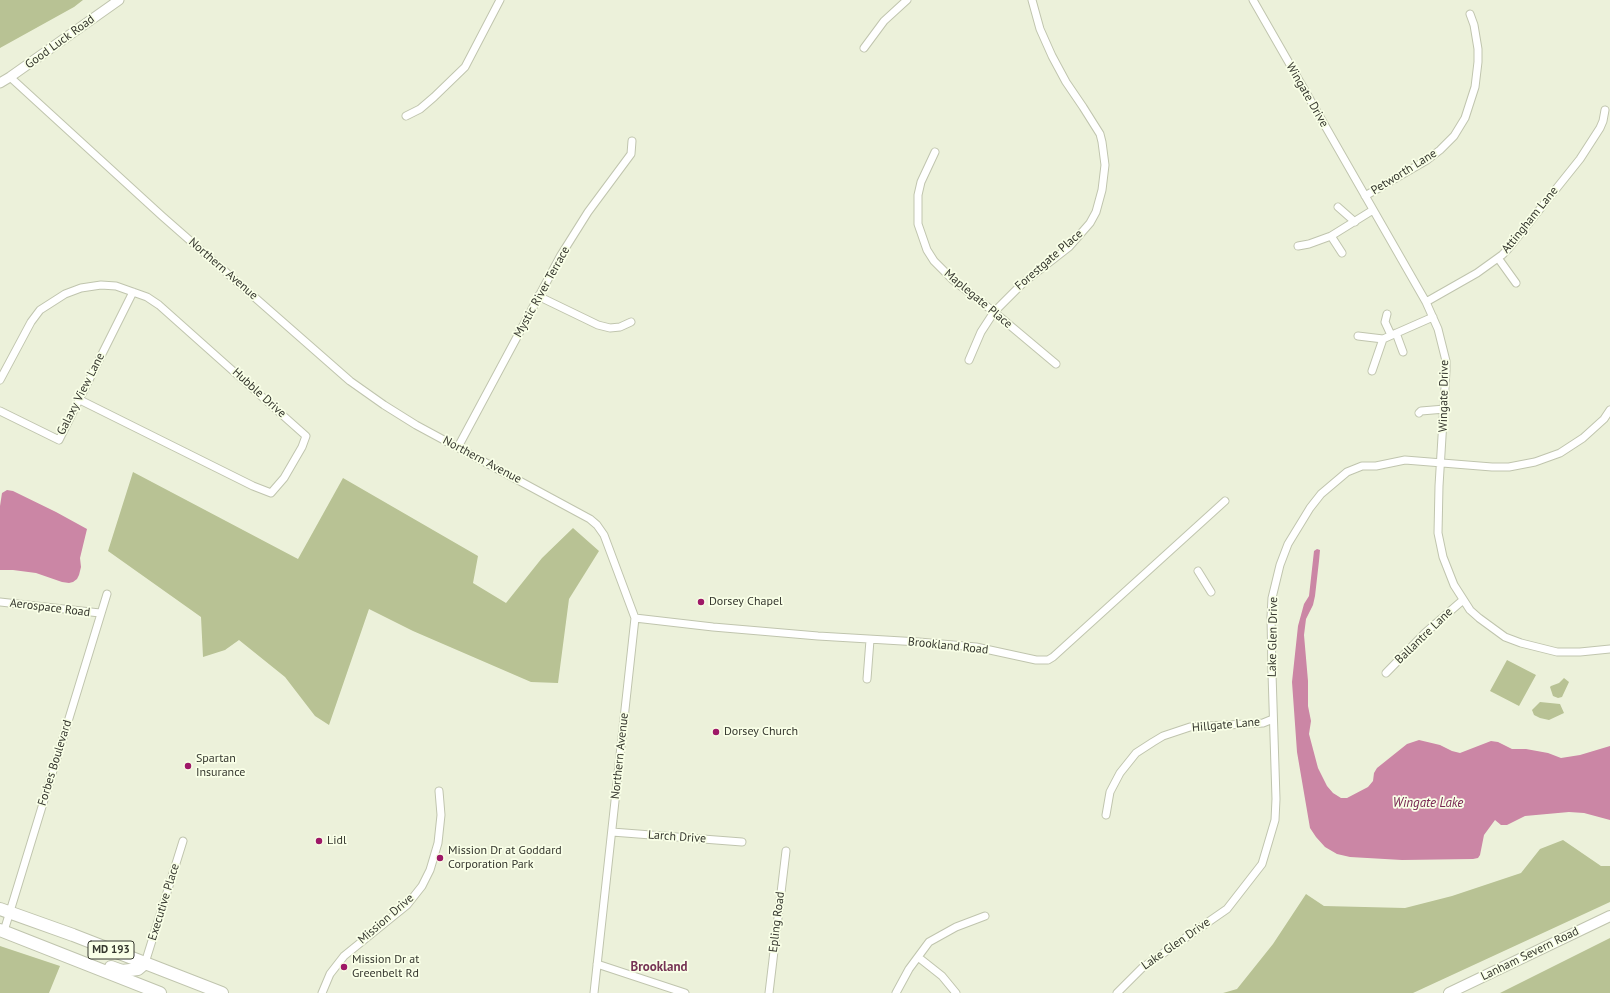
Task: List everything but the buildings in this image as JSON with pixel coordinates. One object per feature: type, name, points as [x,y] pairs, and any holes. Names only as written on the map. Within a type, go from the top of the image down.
[{"type":"main road","name":"MD 193","points":[[5,911],[222,993]]},
{"type":"main road","name":"Lanham Severn Road","points":[[1450,993],[1610,916]]},
{"type":"main road","name":"MD 193","points":[[2,931],[160,993]]},
{"type":"main road","points":[[32,942],[52,944],[122,971],[138,969],[146,963]]},
{"type":"street","name":"Good Luck Road","points":[[0,83],[118,0]]},
{"type":"street","points":[[406,116],[420,108],[434,97],[465,67],[500,0]]},
{"type":"street","points":[[864,48],[884,21],[907,0]]},
{"type":"street","name":"Forestgate Place","points":[[969,360],[981,332],[994,312],[1024,282],[1069,247],[1094,217],[1102,190],[1105,165],[1100,134],[1066,82],[1052,56],[1040,29],[1032,0]]},
{"type":"street","name":"Wingate Drive","points":[[1253,0],[1426,302],[1433,317],[1446,361],[1445,409],[1438,504],[1438,534],[1440,547],[1448,572],[1463,600],[1470,610],[1491,628],[1521,644],[1556,652],[1610,650]]},
{"type":"street","name":"Petworth Lane","points":[[1365,196],[1432,156],[1454,136],[1465,118],[1475,88],[1478,62],[1478,49],[1474,25],[1470,14]]},
{"type":"street","name":"Northern Avenue","points":[[10,77],[162,216],[350,381],[416,425],[584,516],[597,525],[604,535],[635,618],[594,993]]},
{"type":"street","name":"Attingham Lane","points":[[1426,302],[1477,273],[1498,258],[1521,234],[1580,159],[1598,132],[1603,121],[1605,110]]},
{"type":"street","name":"Mystic River Terrace","points":[[458,447],[561,255],[584,218],[631,154],[632,141]]},
{"type":"street","name":"Maplegate Place","points":[[934,152],[923,177],[918,195],[918,224],[922,238],[934,261],[953,280],[1056,364]]},
{"type":"street","points":[[1338,207],[1355,222]]},
{"type":"street","points":[[1298,246],[1309,244],[1331,236],[1373,210]]},
{"type":"street","points":[[1331,236],[1342,253]]},
{"type":"street","points":[[1498,258],[1516,283]]},
{"type":"street","name":"Hubble Drive","points":[[0,380],[31,322],[40,310],[65,294],[81,288],[101,285],[116,286],[147,297],[159,305],[297,426],[306,436],[302,447],[279,485],[271,493],[253,486],[80,400]]},
{"type":"street","name":"Galaxy View Lane","points":[[0,411],[59,440],[133,292]]},
{"type":"street","points":[[538,296],[598,326],[610,328],[620,327],[631,322]]},
{"type":"street","points":[[1387,314],[1385,322],[1394,334],[1403,352]]},
{"type":"street","points":[[1358,336],[1383,339],[1433,317]]},
{"type":"street","points":[[1372,371],[1383,339]]},
{"type":"street","points":[[1419,413],[1421,411],[1445,409]]},
{"type":"street","name":"Lake Glen Drive","points":[[1117,993],[1142,968],[1227,909],[1262,864],[1276,813],[1271,617],[1272,598],[1280,565],[1288,544],[1298,526],[1321,494],[1347,472],[1362,466],[1376,466],[1405,460],[1509,467],[1523,465],[1551,457],[1583,438],[1604,419],[1610,410]]},
{"type":"street","name":"Brookland Road","points":[[635,618],[870,640],[919,642],[976,647],[1036,660],[1048,660],[1225,501]]},
{"type":"street","points":[[1198,571],[1211,592]]},
{"type":"street","name":"Forbes Boulevard","points":[[2,931],[5,911],[107,594]]},
{"type":"street","name":"Ballantre Lane","points":[[1386,673],[1425,633],[1463,600]]},
{"type":"street","name":"Aerospace Road","points":[[0,602],[100,613]]},
{"type":"street","points":[[867,679],[870,640]]},
{"type":"street","name":"Hillgate Lane","points":[[1106,815],[1110,792],[1120,773],[1136,753],[1153,742],[1164,736],[1190,727],[1263,722],[1273,719]]},
{"type":"street","name":"Mission Drive","points":[[322,993],[330,974],[344,956],[407,905],[422,886],[430,870],[438,843],[441,815],[440,791]]},
{"type":"street","name":"Larch Drive","points":[[612,832],[742,842]]},
{"type":"street","name":"Executive Place","points":[[146,963],[183,841]]},
{"type":"street","name":"Epling Road","points":[[769,993],[786,851]]},
{"type":"street","points":[[896,993],[908,969],[929,942],[956,927],[985,916]]},
{"type":"street","points":[[918,957],[942,976],[956,993]]},
{"type":"street","points":[[597,964],[685,993]]},
{"type":"green space","points":[[0,0],[83,0],[74,7],[0,48]]},
{"type":"green space","points":[[133,472],[298,559],[343,478],[478,556],[473,583],[506,603],[542,558],[573,528],[599,551],[569,599],[558,683],[531,682],[413,631],[369,609],[329,725],[315,716],[285,677],[239,640],[225,650],[203,657],[201,617],[108,551]]},
{"type":"green space","points":[[1507,660],[1536,675],[1519,706],[1490,691]]},
{"type":"green space","points":[[1564,678],[1569,682],[1562,697],[1558,698],[1553,696],[1550,687],[1559,683]]},
{"type":"green space","points":[[1540,702],[1560,704],[1564,713],[1549,720],[1540,718],[1534,715],[1532,710]]},
{"type":"green space","points":[[1563,840],[1601,866],[1610,866],[1610,902],[1413,993],[1223,993],[1237,989],[1273,944],[1306,894],[1324,906],[1405,908],[1452,896],[1521,873],[1540,849]]},
{"type":"green space","points":[[1610,938],[1610,993],[1500,993]]},
{"type":"green space","points":[[0,946],[60,966],[49,993],[0,993]]},
{"type":"water","points":[[7,490],[13,491],[87,529],[80,558],[81,567],[77,579],[69,583],[36,573],[0,570],[0,506],[2,493]]},
{"type":"water","name":"Wingate Lake","points":[[1317,549],[1320,550],[1315,596],[1313,605],[1306,619],[1304,635],[1308,681],[1308,706],[1311,721],[1309,734],[1318,768],[1327,786],[1333,793],[1341,798],[1347,798],[1368,787],[1373,781],[1374,773],[1377,768],[1407,744],[1419,740],[1440,745],[1460,753],[1491,741],[1498,742],[1512,749],[1526,749],[1548,753],[1561,758],[1580,755],[1610,746],[1610,820],[1584,813],[1569,812],[1525,816],[1507,825],[1501,825],[1495,820],[1484,835],[1480,855],[1478,858],[1473,859],[1402,860],[1350,857],[1337,854],[1325,847],[1310,828],[1297,752],[1292,682],[1298,626],[1304,604],[1309,596],[1314,551]]},
{"type":"place","name":"Dorsey Chapel","points":[[701,602]]},
{"type":"place","name":"Dorsey Church","points":[[716,732]]},
{"type":"place","name":"Spartan Insurance","points":[[188,766]]},
{"type":"place","name":"Lidl","points":[[319,841]]},
{"type":"place","name":"Mission Dr at Goddard Corporation Park","points":[[440,858]]},
{"type":"place","name":"Mission Dr at Greenbelt Rd","points":[[344,967]]},
{"type":"district","name":"Brookland","points":[[659,967]]}]
